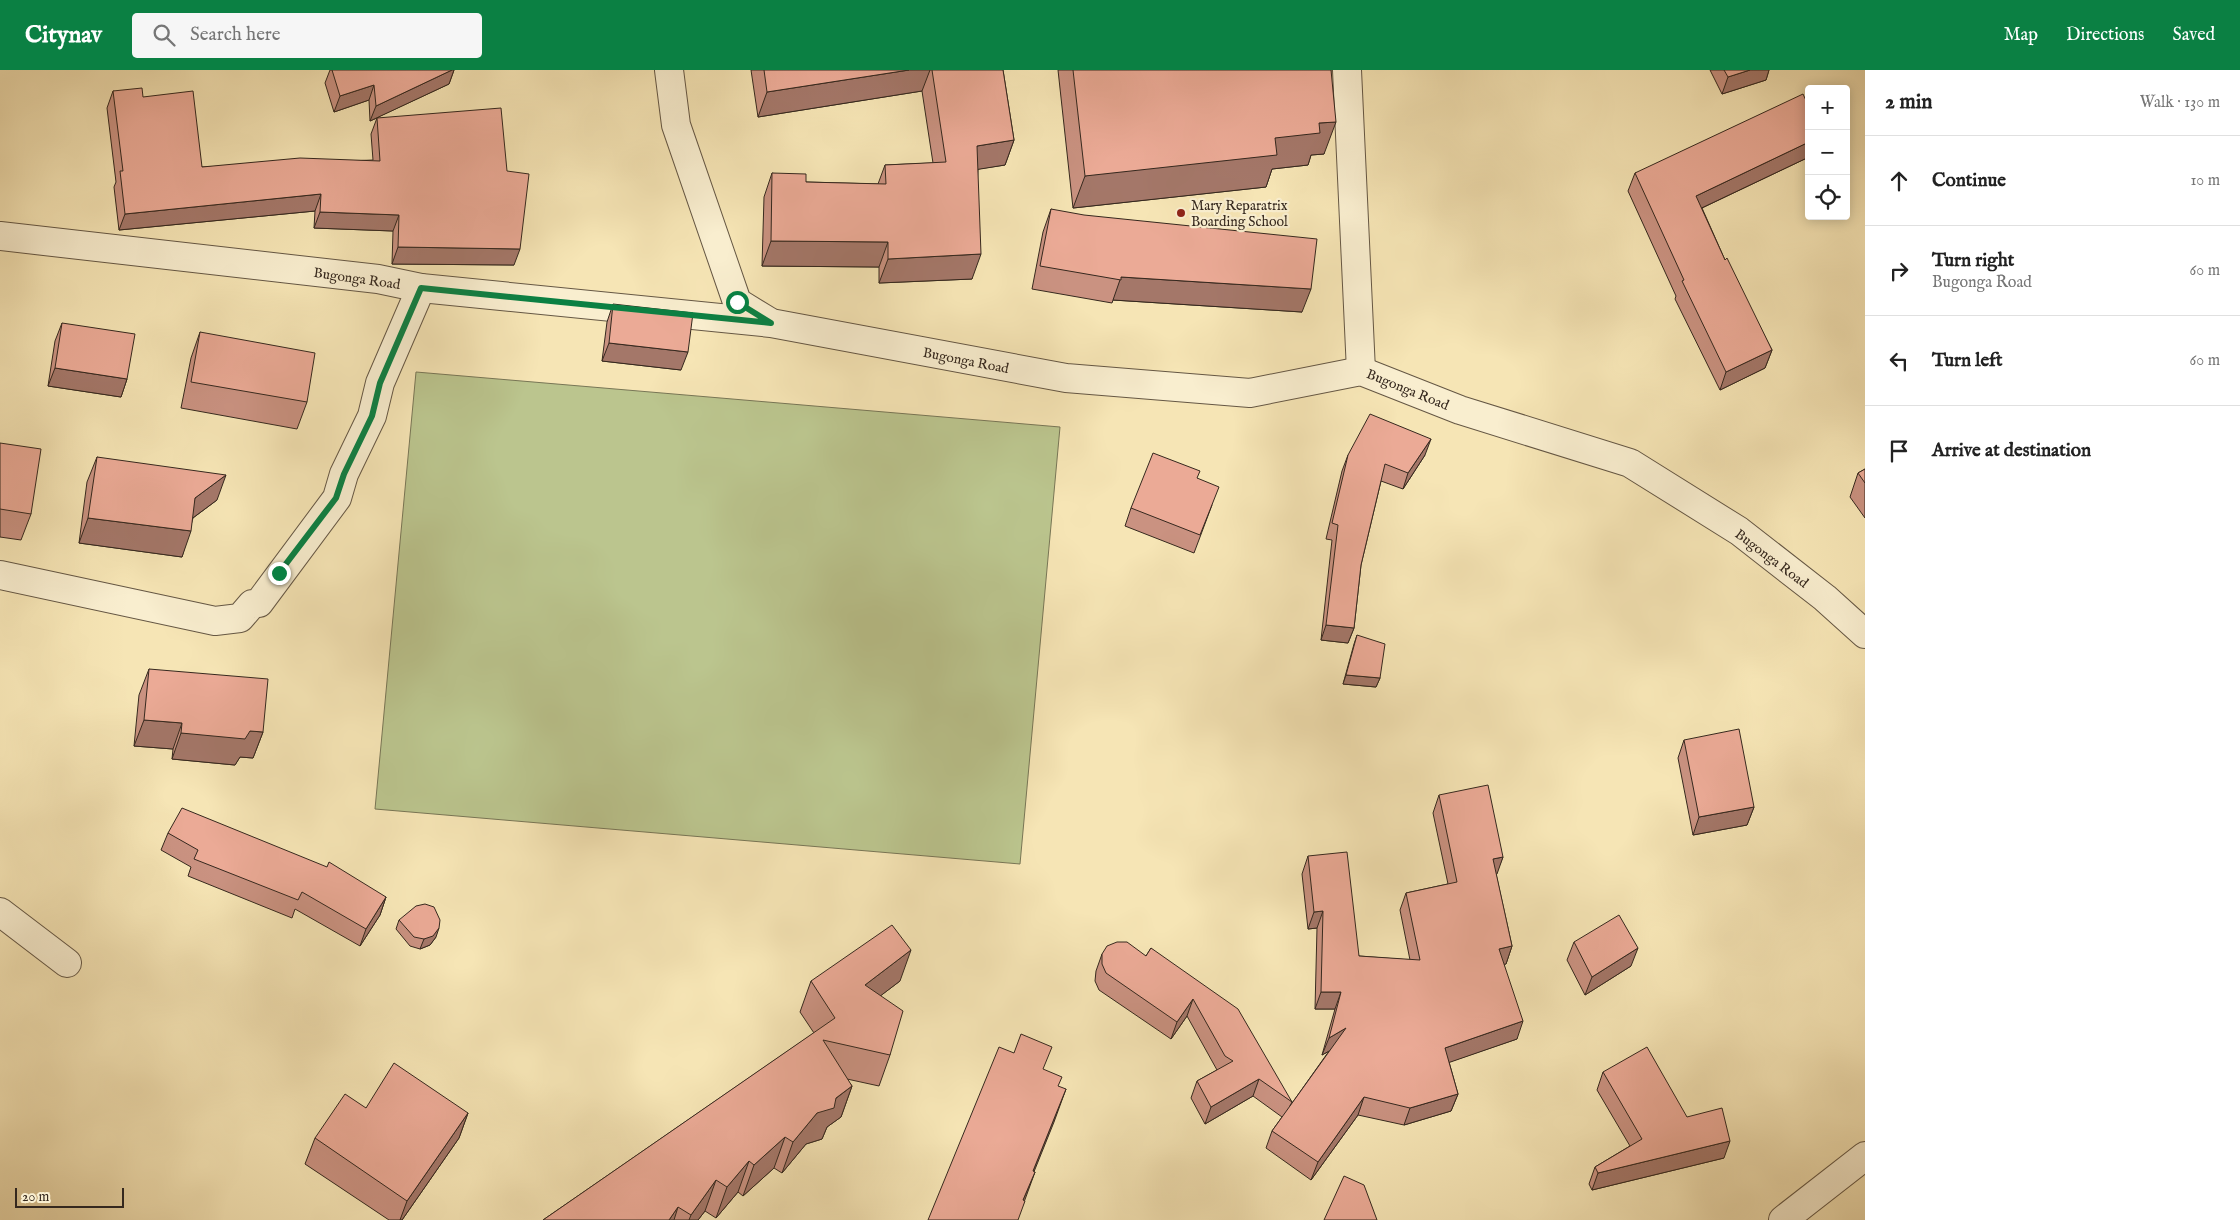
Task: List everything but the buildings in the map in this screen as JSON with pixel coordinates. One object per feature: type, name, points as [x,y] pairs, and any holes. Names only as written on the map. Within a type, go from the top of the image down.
[{"type":"street","points":[[669,70],[676,126],[737,302],[771,323]]},
{"type":"street","points":[[1347,70],[1361,370]]},
{"type":"street","name":"Bugonga Road","points":[[0,236],[378,279],[421,288],[771,323],[1066,378],[1250,393],[1361,370],[1460,410],[1630,463],[1739,531],[1825,598],[1865,634]]},
{"type":"street","points":[[0,575],[215,622],[240,618],[252,604],[259,603],[336,498],[344,474],[372,416],[380,383],[421,288]]},
{"type":"street","points":[[0,912],[67,963]]},
{"type":"street","points":[[1783,1220],[1865,1156]]},
{"type":"green space","points":[[416,372],[1060,427],[1020,864],[375,809]]},
{"type":"place","name":"Mary Reparatrix Boarding School","points":[[1181,213]]},
{"type":"route","points":[[279,573],[336,498],[344,474],[372,416],[380,383],[421,288],[771,323],[737,302]]}]
